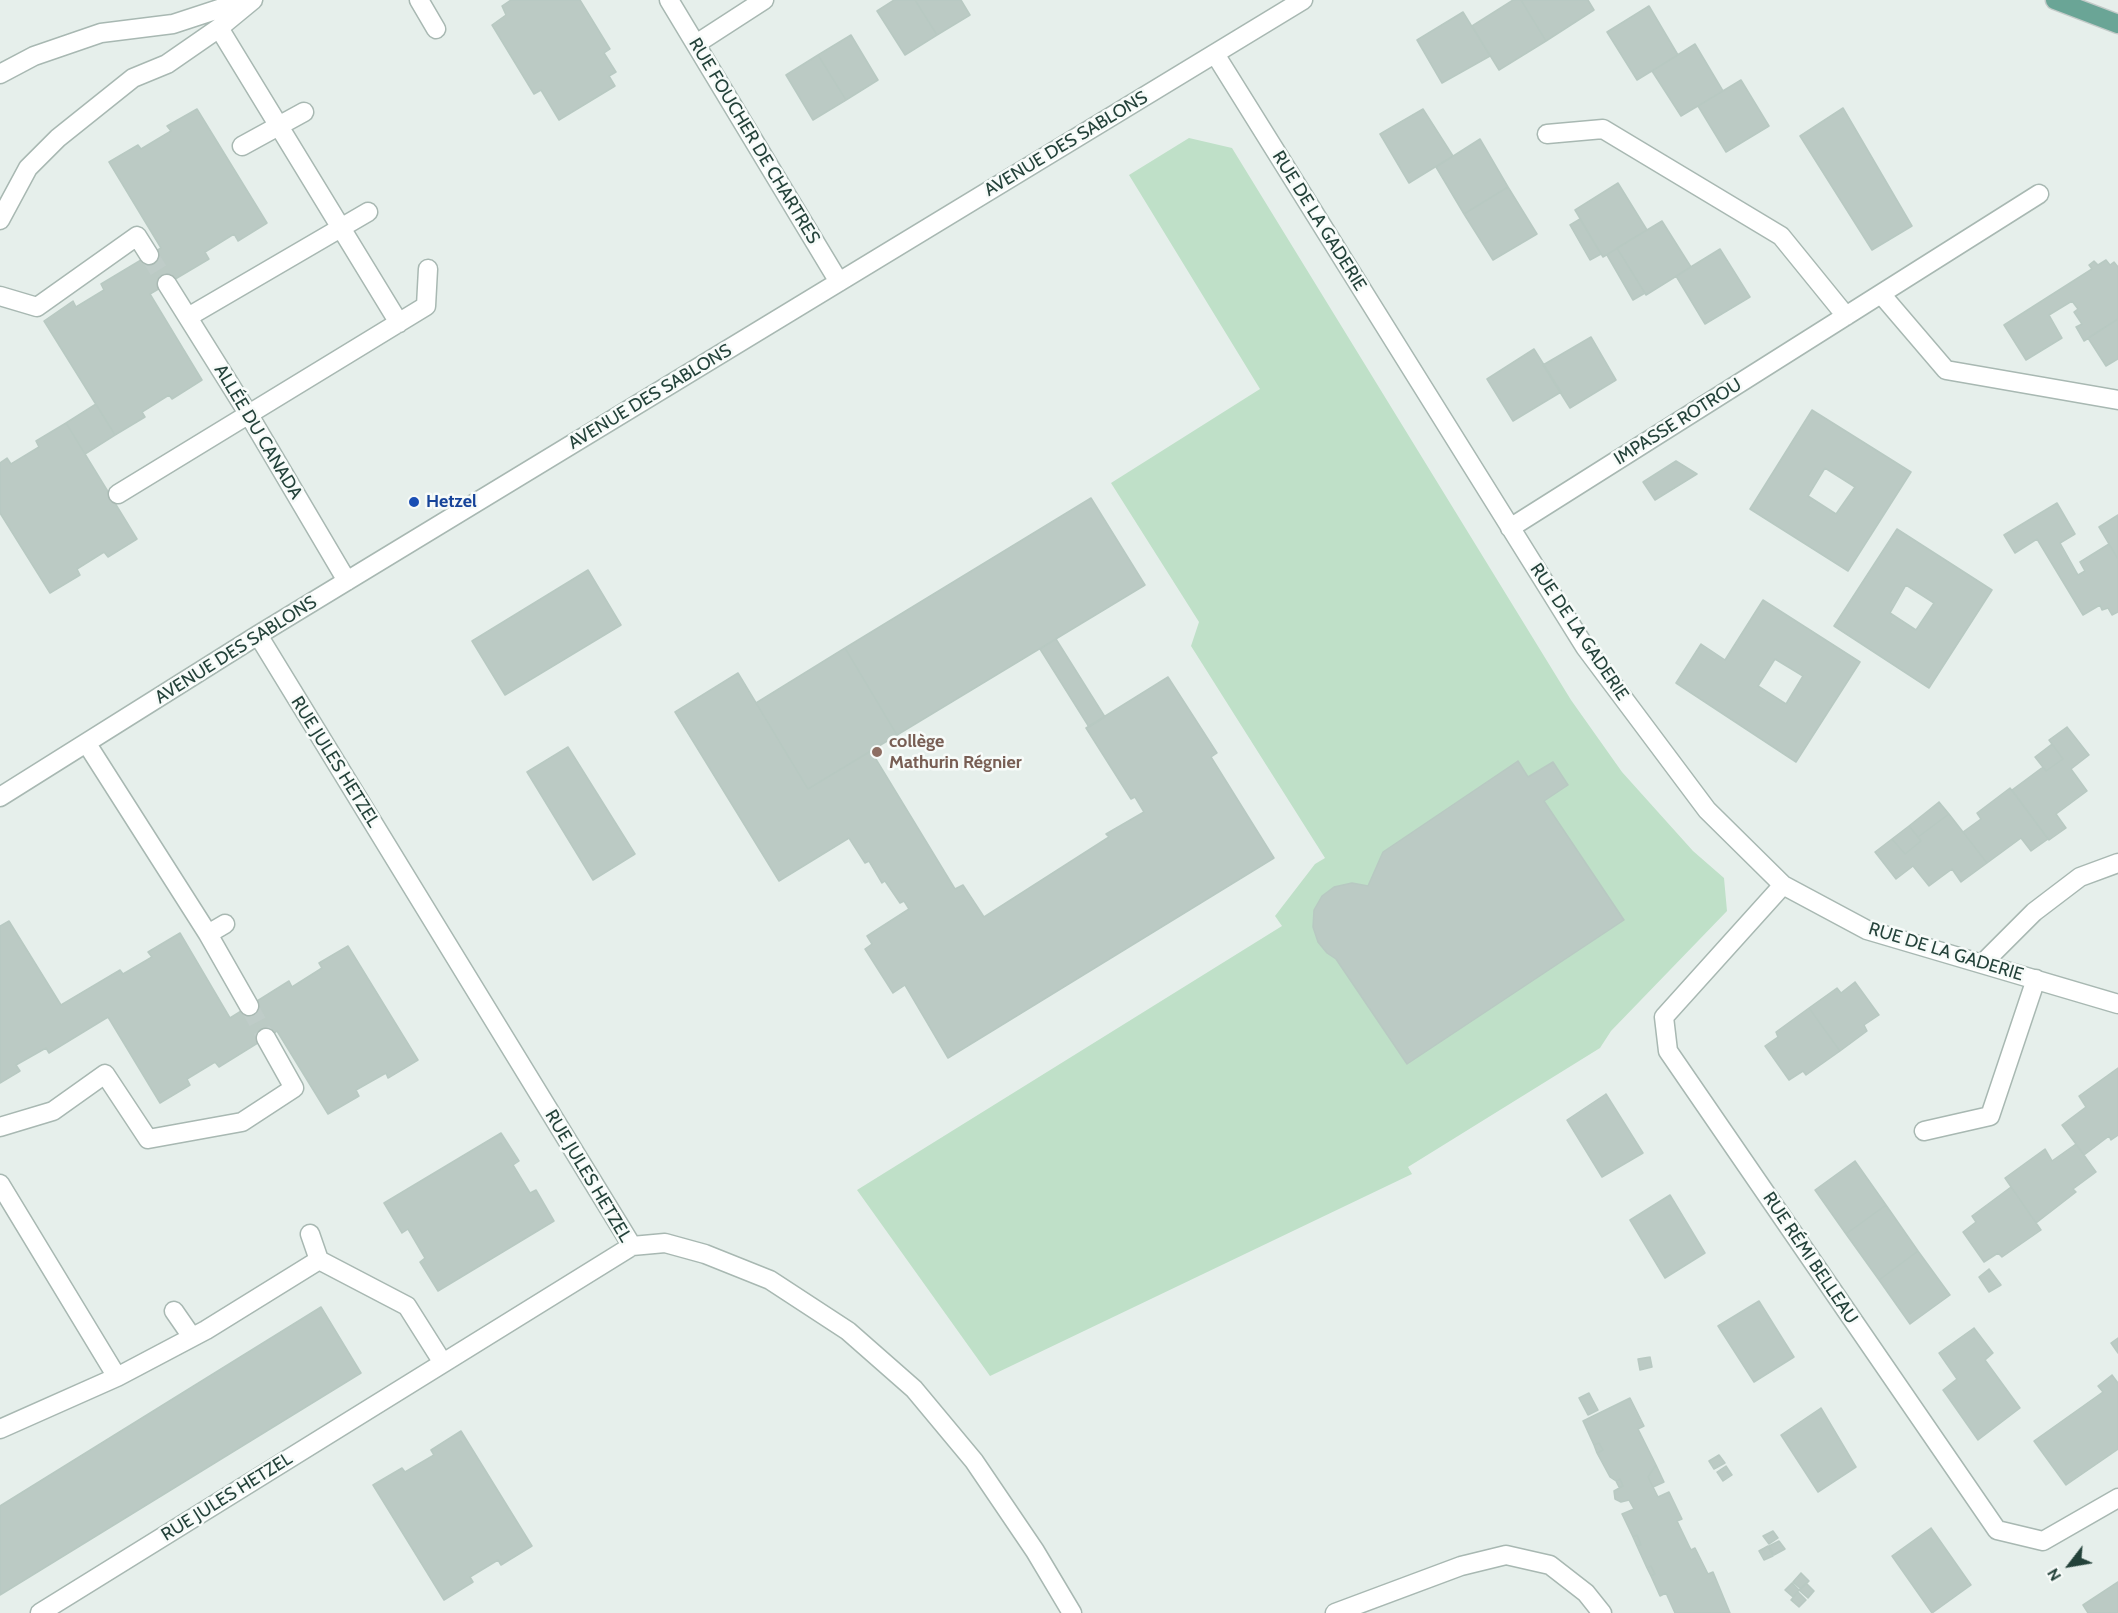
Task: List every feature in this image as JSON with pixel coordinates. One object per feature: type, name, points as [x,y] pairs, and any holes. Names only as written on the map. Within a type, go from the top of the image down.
[{"type":"main road","points":[[2055,0],[2118,24]]},
{"type":"street","points":[[419,0],[436,28]]},
{"type":"street","name":"RUE FOUCHER DE CHARTRES","points":[[669,0],[839,282]]},
{"type":"street","points":[[696,44],[764,0]]},
{"type":"street","name":"AVENUE DES SABLONS","points":[[0,797],[258,635],[1303,0]]},
{"type":"street","points":[[0,220],[28,168],[58,138],[133,78],[166,64],[219,28],[251,2]]},
{"type":"street","points":[[0,74],[34,56],[101,33],[173,24],[228,6],[251,2]]},
{"type":"street","points":[[219,28],[399,323]]},
{"type":"street","name":"RUE DE LA GADERIE","points":[[1215,54],[1585,647],[1707,810],[1783,885],[1867,930],[2118,1004]]},
{"type":"street","points":[[242,147],[304,112]]},
{"type":"street","points":[[1547,134],[1603,129],[1781,236],[1846,316]]},
{"type":"street","name":"IMPASSE ROTROU","points":[[1510,528],[2039,194]]},
{"type":"street","points":[[188,317],[368,212]]},
{"type":"street","points":[[0,296],[37,307],[137,236],[149,255]]},
{"type":"street","points":[[118,494],[426,306],[428,269]]},
{"type":"street","name":"ALLÉE DU CANADA","points":[[167,284],[249,415],[347,581]]},
{"type":"street","points":[[1881,294],[1946,370],[2118,400]]},
{"type":"street","name":"RUE JULES HETZEL","points":[[40,1613],[632,1246],[258,635]]},
{"type":"street","points":[[87,744],[208,934],[249,1006]]},
{"type":"street","points":[[1983,963],[2034,912],[2080,877],[2118,863]]},
{"type":"street","name":"RUE RÉMI BELLEAU","points":[[1783,885],[1664,1017],[1668,1051],[1997,1530],[2043,1540],[2118,1498]]},
{"type":"street","points":[[208,934],[225,924]]},
{"type":"street","points":[[1924,1131],[1990,1116],[2036,979]]},
{"type":"street","points":[[0,1127],[53,1112],[105,1074],[148,1139],[242,1122],[294,1088],[266,1038]]},
{"type":"street","points":[[0,1184],[117,1377]]},
{"type":"street","points":[[310,1234],[319,1260],[407,1306],[443,1363]]},
{"type":"street","points":[[632,1246],[665,1243],[705,1254],[770,1280],[848,1331],[914,1389],[974,1461],[1035,1551],[1072,1613]]},
{"type":"street","points":[[0,1429],[117,1377],[192,1337],[319,1260]]},
{"type":"street","points":[[174,1311],[192,1337]]},
{"type":"street","points":[[1335,1613],[1461,1566],[1506,1555],[1550,1565],[1586,1593],[1602,1613]]},
{"type":"green space","points":[[1189,138],[1232,148],[1571,700],[1622,772],[1693,851],[1724,878],[1727,911],[1611,1031],[1600,1048],[1408,1167],[1412,1174],[990,1376],[857,1190],[1282,926],[1275,916],[1315,864],[1325,858],[1191,646],[1199,622],[1111,483],[1260,389],[1129,175]]},
{"type":"building","points":[[511,0],[580,0],[610,49],[604,53],[616,72],[609,76],[615,86],[559,120],[541,90],[534,94],[492,25],[506,15],[502,6]]},
{"type":"building","points":[[894,0],[915,0],[937,35],[905,55],[877,11]]},
{"type":"building","points":[[915,0],[961,0],[970,15],[937,35]]},
{"type":"building","points":[[1513,0],[1521,0],[1546,41],[1499,70],[1472,26]]},
{"type":"building","points":[[1521,0],[1588,0],[1594,10],[1546,41]]},
{"type":"building","points":[[1649,6],[1678,55],[1637,80],[1607,32]]},
{"type":"building","points":[[1463,12],[1490,56],[1442,83],[1417,40]]},
{"type":"building","points":[[851,35],[878,80],[846,100],[818,55]]},
{"type":"building","points":[[1695,44],[1723,91],[1681,116],[1652,71]]},
{"type":"building","points":[[818,55],[846,100],[813,120],[786,75]]},
{"type":"building","points":[[1741,80],[1769,126],[1726,152],[1698,106]]},
{"type":"building","points":[[1843,108],[1912,226],[1872,250],[1800,136]]},
{"type":"building","points":[[197,109],[267,223],[238,241],[234,234],[205,252],[209,259],[150,294],[202,380],[172,399],[169,395],[142,412],[145,417],[115,435],[44,321],[73,301],[76,307],[104,290],[101,284],[161,248],[109,162],[138,145],[141,149],[171,131],[167,126]]},
{"type":"building","points":[[1423,109],[1453,156],[1409,183],[1380,134]]},
{"type":"building","points":[[1480,139],[1508,187],[1464,214],[1436,167]]},
{"type":"building","points":[[1618,183],[1647,230],[1603,257],[1575,210]]},
{"type":"building","points":[[1508,187],[1537,234],[1493,260],[1464,214]]},
{"type":"building","points":[[1580,219],[1601,254],[1590,260],[1570,225]]},
{"type":"building","points":[[1662,221],[1691,267],[1646,295],[1617,248]]},
{"type":"building","points":[[1617,248],[1645,293],[1633,300],[1607,255]]},
{"type":"building","points":[[1720,249],[1750,297],[1705,324],[1676,276]]},
{"type":"building","points":[[2106,260],[2110,265],[2114,262],[2118,267],[2118,319],[2084,341],[2076,327],[2082,324],[2074,312],[2078,309],[2072,301],[2049,315],[2062,338],[2026,360],[2004,325],[2092,269],[2089,265],[2094,261],[2098,265]]},
{"type":"building","points":[[2118,319],[2118,359],[2106,366],[2088,338]]},
{"type":"building","points":[[1591,337],[1616,380],[1570,408],[1543,365]]},
{"type":"building","points":[[1534,349],[1561,392],[1513,421],[1487,379]]},
{"type":"building","points":[[96,404],[115,435],[85,454],[66,423]]},
{"type":"building","points":[[1812,410],[1911,472],[1848,571],[1750,509]],"holes":[[[1825,468],[1855,487],[1836,514],[1808,496]]]},
{"type":"building","points":[[66,423],[137,539],[108,557],[104,552],[77,569],[80,575],[50,593],[0,513],[0,463],[7,458],[11,464],[39,447],[36,441]]},
{"type":"building","points":[[1676,461],[1697,474],[1655,500],[1643,482]]},
{"type":"building","points":[[1091,498],[1145,585],[897,735],[845,648]]},
{"type":"building","points":[[2057,503],[2075,534],[2060,543],[2078,575],[2085,571],[2080,562],[2109,544],[2118,559],[2118,612],[2112,615],[2108,608],[2102,610],[2100,605],[2083,615],[2037,539],[2015,553],[2004,535]]},
{"type":"building","points":[[2118,515],[2118,559],[2099,527]]},
{"type":"building","points":[[1897,529],[1992,590],[1929,688],[1834,626]],"holes":[[[1906,585],[1934,603],[1916,630],[1890,613]]]},
{"type":"building","points":[[588,570],[621,625],[505,695],[472,641]]},
{"type":"building","points":[[1763,600],[1860,662],[1796,762],[1676,683],[1701,644],[1725,660]],"holes":[[[1775,659],[1803,676],[1786,704],[1758,686]]]},
{"type":"building","points":[[1056,639],[1105,717],[1089,727],[1040,649]]},
{"type":"building","points":[[845,648],[897,735],[808,789],[756,703]]},
{"type":"building","points":[[738,673],[808,789],[871,751],[955,889],[963,885],[984,917],[1109,837],[1106,834],[1144,812],[1135,797],[1131,799],[1086,728],[1168,677],[1217,753],[1211,757],[1274,858],[948,1058],[905,985],[893,993],[865,949],[872,944],[867,936],[909,909],[904,901],[900,903],[885,881],[882,883],[869,861],[865,863],[849,838],[779,881],[675,712]]},
{"type":"building","points":[[2067,727],[2089,755],[2071,769],[2087,791],[2056,814],[2066,828],[2049,840],[2012,790],[2043,767],[2046,771],[2063,759],[2049,740]]},
{"type":"building","points":[[2052,744],[2063,759],[2046,771],[2035,757]]},
{"type":"building","points":[[568,747],[635,854],[593,880],[527,772]]},
{"type":"building","points":[[1518,761],[1528,777],[1553,762],[1568,785],[1544,801],[1624,920],[1407,1064],[1336,959],[1327,953],[1318,942],[1313,927],[1314,910],[1322,896],[1334,887],[1352,883],[1368,886],[1383,852]]},
{"type":"building","points":[[2010,788],[2048,839],[2031,851],[2021,838],[1987,863],[1963,832],[1981,819],[1977,813]]},
{"type":"building","points":[[1939,802],[1949,814],[1918,837],[1909,826]]},
{"type":"building","points":[[1949,814],[1987,863],[1961,882],[1952,869],[1929,886],[1913,866],[1896,879],[1875,852],[1892,839],[1905,854],[1921,841],[1918,837]]},
{"type":"building","points":[[1909,826],[1921,841],[1905,854],[1892,839]]},
{"type":"building","points":[[9,921],[61,1005],[120,970],[123,974],[152,957],[148,952],[180,933],[230,1018],[289,981],[292,987],[322,968],[319,963],[348,946],[418,1060],[388,1078],[386,1073],[356,1090],[359,1096],[328,1114],[277,1031],[219,1067],[215,1062],[187,1079],[190,1085],[160,1103],[108,1017],[49,1053],[46,1048],[16,1065],[20,1071],[0,1083],[0,926]]},
{"type":"building","points":[[1855,982],[1879,1015],[1864,1025],[1867,1031],[1840,1051],[1809,1008],[1837,988],[1841,993]]},
{"type":"building","points":[[1809,1008],[1840,1051],[1806,1075],[1803,1071],[1789,1080],[1765,1046],[1778,1037],[1776,1032]]},
{"type":"building","points":[[2118,1068],[2118,1135],[2111,1140],[2109,1136],[2084,1155],[2062,1125],[2086,1107],[2079,1096]]},
{"type":"building","points":[[1606,1094],[1643,1153],[1602,1177],[1567,1120]]},
{"type":"building","points":[[501,1133],[519,1161],[513,1165],[530,1193],[536,1190],[554,1221],[438,1291],[420,1262],[425,1258],[408,1229],[402,1233],[384,1203]]},
{"type":"building","points":[[2076,1144],[2096,1172],[2073,1189],[2076,1192],[2036,1223],[2005,1178],[2045,1149],[2052,1161]]},
{"type":"building","points":[[1855,1161],[1886,1205],[1846,1234],[1815,1190]]},
{"type":"building","points":[[2011,1187],[2041,1230],[2002,1257],[1998,1253],[1984,1262],[1963,1232],[1976,1222],[1972,1216]]},
{"type":"building","points":[[1670,1195],[1705,1253],[1665,1278],[1630,1220]]},
{"type":"building","points":[[1886,1205],[1918,1251],[1879,1280],[1846,1234]]},
{"type":"building","points":[[1918,1251],[1950,1295],[1910,1324],[1879,1280]]},
{"type":"building","points":[[1989,1269],[2001,1285],[1989,1292],[1979,1277]]},
{"type":"building","points":[[1759,1301],[1794,1357],[1754,1382],[1718,1326]]},
{"type":"building","points":[[321,1307],[361,1373],[0,1595],[0,1506]]},
{"type":"building","points":[[1974,1328],[1993,1353],[1985,1360],[2020,1408],[1978,1440],[1943,1390],[1957,1379],[1939,1353]]},
{"type":"building","points":[[2118,1338],[2118,1353],[2111,1343]]},
{"type":"building","points":[[1650,1357],[1652,1367],[1640,1370],[1638,1359]]},
{"type":"building","points":[[2112,1375],[2118,1383],[2118,1449],[2066,1485],[2034,1441],[2103,1392],[2098,1386]]},
{"type":"building","points":[[1589,1393],[1598,1410],[1588,1415],[1579,1398]]},
{"type":"building","points":[[1630,1398],[1644,1426],[1638,1429],[1656,1465],[1648,1477],[1658,1497],[1669,1492],[1682,1519],[1677,1521],[1691,1550],[1695,1548],[1708,1574],[1713,1572],[1730,1613],[1675,1613],[1666,1593],[1660,1596],[1651,1576],[1655,1574],[1651,1566],[1647,1568],[1637,1546],[1641,1545],[1637,1535],[1633,1537],[1622,1514],[1634,1509],[1629,1500],[1621,1502],[1615,1499],[1614,1491],[1623,1486],[1620,1479],[1616,1481],[1610,1477],[1597,1453],[1603,1450],[1599,1443],[1594,1445],[1583,1421]]},
{"type":"building","points":[[1821,1408],[1856,1467],[1818,1492],[1781,1435]]},
{"type":"building","points":[[461,1431],[532,1546],[501,1565],[498,1560],[470,1577],[473,1582],[444,1600],[373,1485],[402,1468],[405,1472],[434,1455],[431,1450]]},
{"type":"building","points":[[1599,1443],[1603,1450],[1597,1453],[1594,1445]]},
{"type":"building","points":[[1719,1455],[1725,1463],[1714,1469],[1709,1461]]},
{"type":"building","points":[[1656,1465],[1664,1482],[1653,1487],[1648,1477]]},
{"type":"building","points":[[1726,1466],[1732,1475],[1723,1481],[1717,1472]]},
{"type":"building","points":[[1620,1479],[1623,1486],[1619,1487],[1616,1481]]},
{"type":"building","points":[[1931,1528],[1971,1585],[1932,1613],[1892,1556]]},
{"type":"building","points":[[1773,1531],[1778,1538],[1769,1544],[1763,1536]]},
{"type":"building","points":[[1637,1535],[1641,1545],[1637,1546],[1633,1537]]},
{"type":"building","points":[[1779,1541],[1785,1549],[1774,1555],[1769,1546]]},
{"type":"building","points":[[1768,1546],[1773,1556],[1764,1560],[1759,1551]]},
{"type":"building","points":[[1651,1566],[1655,1574],[1651,1576],[1647,1568]]},
{"type":"building","points":[[1801,1573],[1809,1581],[1801,1589],[1793,1582]]},
{"type":"building","points":[[2118,1582],[2118,1613],[2088,1613],[2083,1605]]},
{"type":"building","points":[[1792,1583],[1799,1590],[1793,1597],[1785,1590]]},
{"type":"building","points":[[1806,1583],[1814,1591],[1808,1598],[1799,1590]]},
{"type":"building","points":[[1798,1592],[1806,1600],[1799,1607],[1791,1600]]},
{"type":"tunnel","points":[[149,255],[167,284]]},
{"type":"tunnel","points":[[249,1006],[266,1038]]},
{"type":"place","name":"Hetzel","points":[[414,502]]},
{"type":"place","name":"collège Mathurin Régnier","points":[[877,752]]}]
